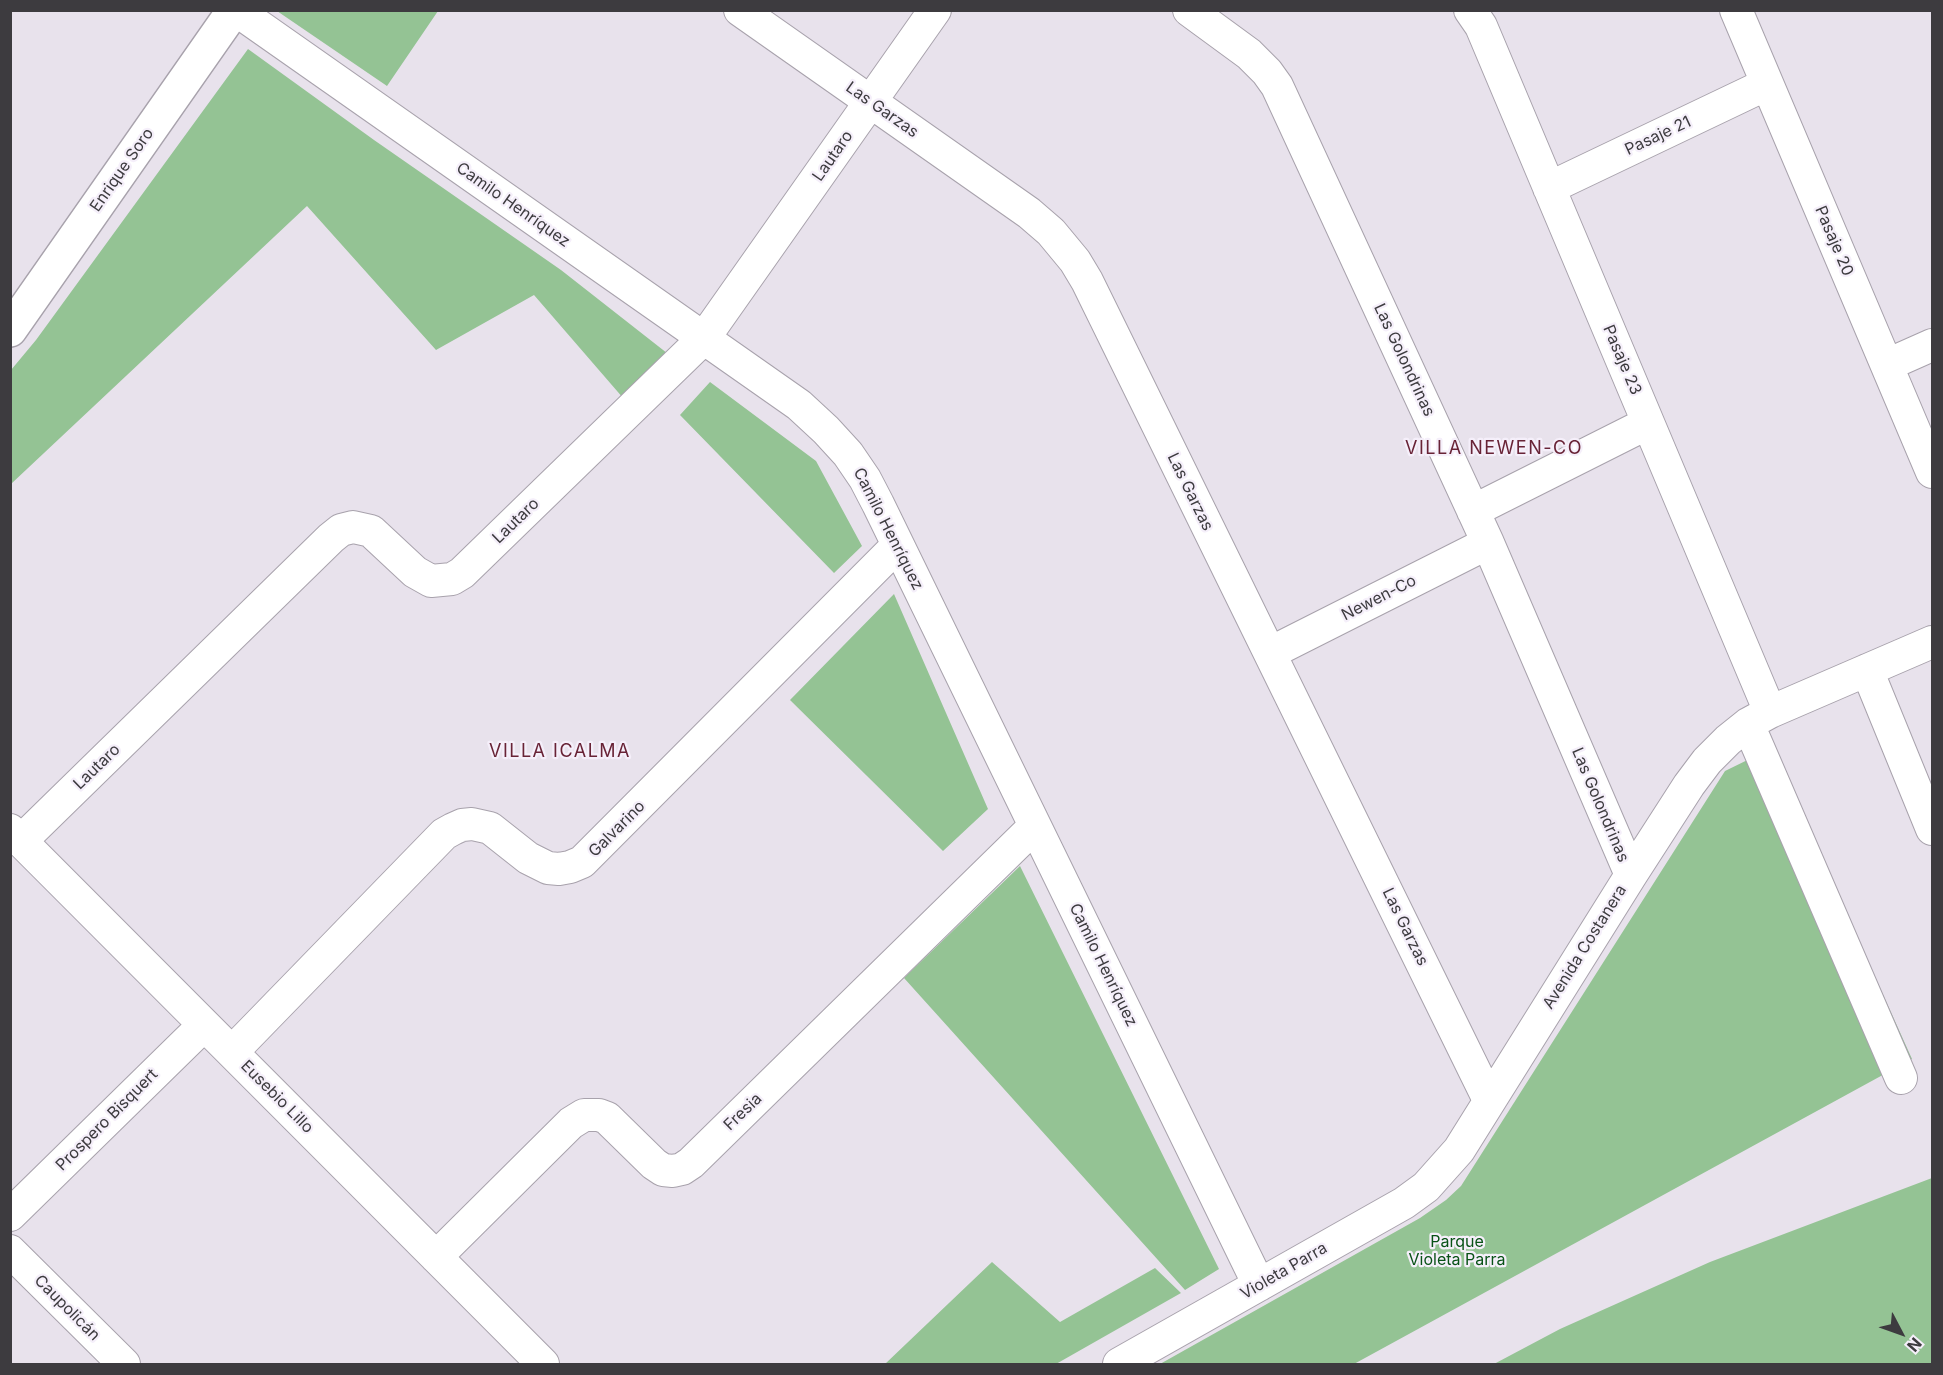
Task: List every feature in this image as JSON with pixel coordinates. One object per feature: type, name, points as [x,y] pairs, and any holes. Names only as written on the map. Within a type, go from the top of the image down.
[{"type":"main road","name":"Enrique Soro","points":[[10,330],[235,10]]},
{"type":"street","name":"Camilo Henríquez","points":[[235,10],[799,405],[848,454],[865,479],[898,545],[1259,1285]]},
{"type":"street","name":"Las Garzas","points":[[740,10],[1029,213],[1050,232],[1075,261],[1087,281],[1489,1100]]},
{"type":"street","name":"Lautaro","points":[[16,835],[341,530],[353,527],[371,531],[423,577],[431,581],[452,579],[462,573],[705,338],[935,10]]},
{"type":"street","name":"Las Golondrinas","points":[[1189,10],[1250,54],[1277,86],[1488,543],[1631,875]]},
{"type":"street","name":"Pasaje 23","points":[[1470,10],[1481,26],[1648,423],[1759,718],[1901,1078]]},
{"type":"street","name":"Pasaje 20","points":[[1736,10],[1932,472]]},
{"type":"street","name":"Pasaje 21","points":[[1549,188],[1767,84]]},
{"type":"street","points":[[1887,365],[1932,345]]},
{"type":"street","points":[[1473,511],[1648,423]]},
{"type":"street","name":"Newen-Co","points":[[1270,653],[1488,543]]},
{"type":"street","name":"Galvarino","points":[[232,1052],[444,834],[453,829],[472,824],[490,828],[528,858],[548,868],[559,869],[582,862],[898,545]]},
{"type":"street","name":"Avenida Costanera","points":[[1443,1170],[1459,1150],[1631,875],[1707,761],[1728,740],[1759,718],[1932,642]]},
{"type":"street","points":[[1867,670],[1932,829]]},
{"type":"street","name":"Fresia","points":[[436,1257],[571,1123],[584,1115],[591,1113],[607,1118],[663,1170],[682,1169],[691,1163],[1035,826]]},
{"type":"street","name":"Eusebio Lillo","points":[[16,835],[543,1365]]},
{"type":"street","name":"Prospero Bisquert","points":[[10,1215],[204,1025]]},
{"type":"street","name":"Violeta Parra","points":[[1119,1365],[1404,1203],[1426,1187],[1443,1170]]},
{"type":"street","name":"Caupolicán","points":[[10,1251],[124,1365]]},
{"type":"green space","points":[[277,11],[438,11],[387,86]]},
{"type":"green space","points":[[248,49],[561,270],[672,357],[630,406],[534,295],[436,350],[307,206],[11,484],[11,370],[36,340]]},
{"type":"green space","points":[[710,382],[816,461],[862,546],[834,573],[680,415]]},
{"type":"green space","points":[[894,594],[988,809],[943,851],[790,700]]},
{"type":"green space","name":"Parque Violeta Parra","points":[[1772,748],[1912,1059],[1354,1364],[1160,1364],[1420,1218],[1446,1200],[1461,1186],[1725,771]]},
{"type":"green space","points":[[1020,866],[1219,1269],[1185,1290],[904,978]]},
{"type":"green space","points":[[1932,1178],[1932,1364],[1494,1364],[1560,1329],[1710,1262]]},
{"type":"green space","points":[[992,1262],[1060,1322],[1155,1268],[1181,1293],[1056,1364],[885,1364]]},
{"type":"district","name":"VILLA NEWEN-CO","points":[[1494,449]]},
{"type":"district","name":"VILLA ICALMA","points":[[560,752]]}]
